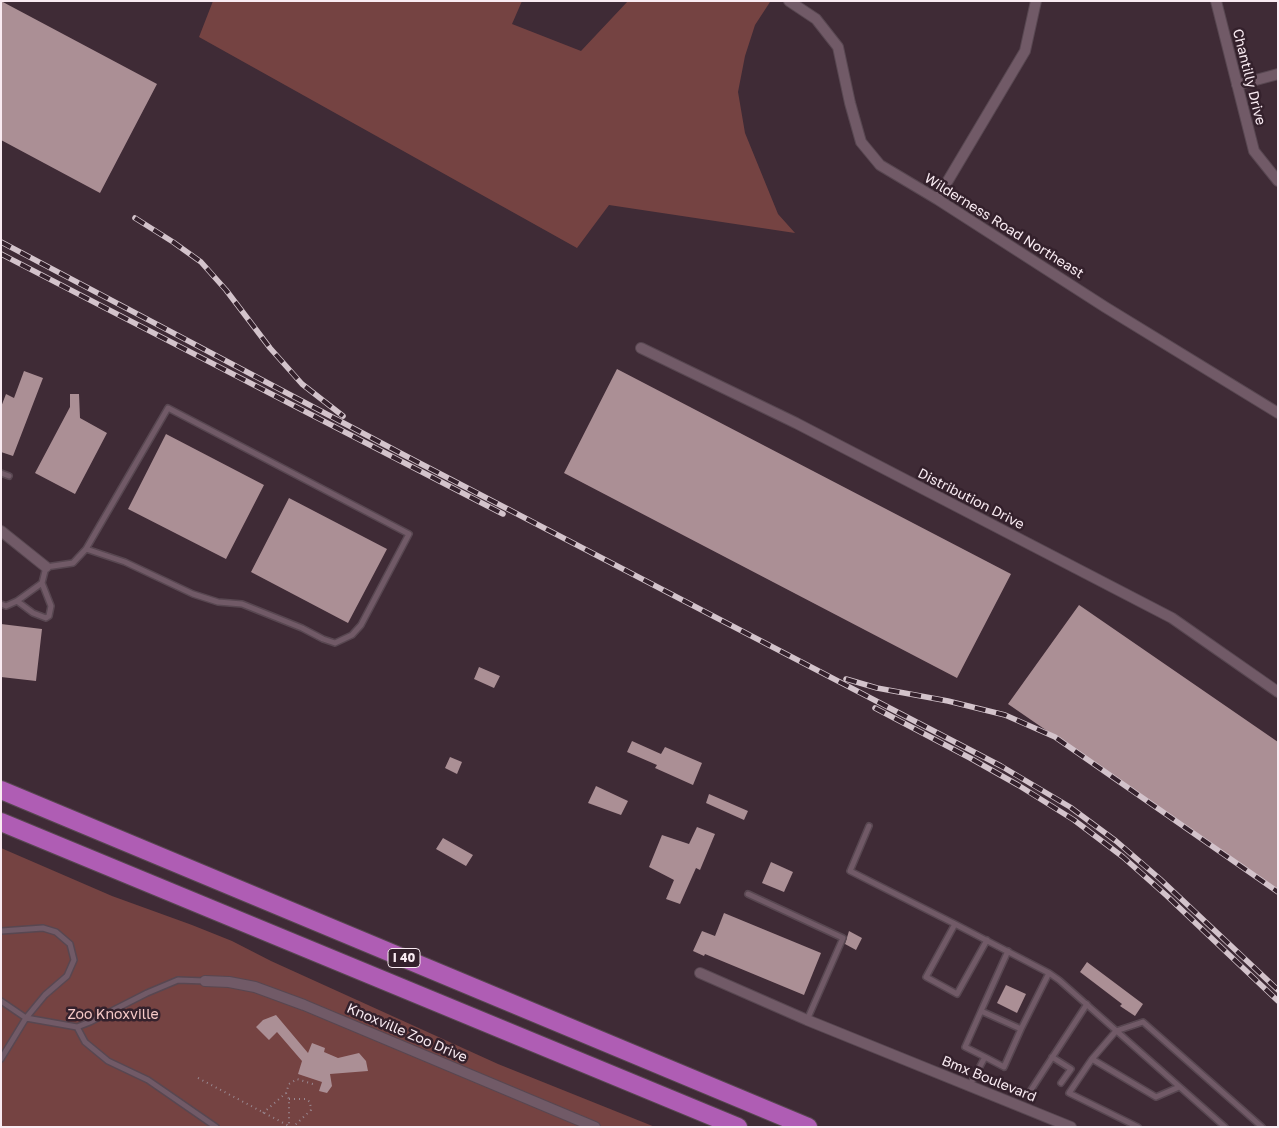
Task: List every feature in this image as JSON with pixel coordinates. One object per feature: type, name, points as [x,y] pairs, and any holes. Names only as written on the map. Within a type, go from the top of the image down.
[{"type":"highway","name":"I 40","points":[[1,790],[808,1127]]},
{"type":"highway","name":"I 40","points":[[1,822],[738,1127]]},
{"type":"street","name":"Wilderness Road Northeast","points":[[789,1],[816,19],[838,47],[850,104],[861,142],[880,165],[937,199],[1105,307],[1278,413]]},
{"type":"street","points":[[937,199],[1025,51],[1036,1]]},
{"type":"street","name":"Chantilly Drive","points":[[1216,1],[1254,152],[1278,181]]},
{"type":"street","points":[[1237,85],[1278,74]]},
{"type":"street","name":"Distribution Drive","points":[[641,348],[796,423],[1172,618],[1278,692]]},
{"type":"street","points":[[1,531],[46,567]]},
{"type":"street","name":"Bmx Boulevard","points":[[700,974],[807,1020],[1071,1127]]},
{"type":"street","name":"Knoxville Zoo Drive","points":[[204,981],[229,982],[256,987],[594,1127]]},
{"type":"lane","points":[[17,601],[33,613],[46,618],[49,616],[51,608],[42,583],[46,567],[73,563],[86,549],[168,408],[409,534],[361,625],[352,635],[335,643],[242,604],[218,602],[193,594],[125,562],[86,549]]},
{"type":"lane","points":[[1,473],[8,476]]},
{"type":"lane","points":[[1,604],[6,606],[17,601],[42,583]]},
{"type":"lane","points":[[869,826],[850,871],[1049,972],[1225,1127]]},
{"type":"lane","points":[[748,894],[843,938],[807,1020]]},
{"type":"lane","points":[[955,924],[926,977],[957,994],[987,940]]},
{"type":"lane","points":[[1,931],[43,928],[56,932],[70,944],[74,960],[67,976],[45,996],[26,1018],[1,1059]]},
{"type":"lane","points":[[1008,951],[965,1047],[1004,1067],[1049,972]]},
{"type":"lane","points":[[1,1001],[26,1018],[77,1027],[178,980],[204,981]]},
{"type":"lane","points":[[1031,1090],[1087,1004]]},
{"type":"lane","points":[[981,1010],[1021,1029]]},
{"type":"lane","points":[[1138,1127],[1069,1093],[1092,1059],[1116,1031],[1143,1022],[1262,1127]]},
{"type":"lane","points":[[77,1027],[85,1042],[108,1061],[148,1080],[216,1127]]},
{"type":"lane","points":[[970,1085],[985,1057]]},
{"type":"lane","points":[[1052,1057],[1071,1069],[1061,1084]]},
{"type":"lane","points":[[1092,1059],[1156,1097],[1179,1087]]},
{"type":"path","points":[[198,1078],[291,1126]]},
{"type":"path","points":[[263,1113],[286,1093],[289,1084],[297,1079],[316,1085]]},
{"type":"path","points":[[286,1093],[289,1099],[291,1126]]},
{"type":"path","points":[[289,1099],[306,1099],[310,1102],[310,1110],[291,1126]]},
{"type":"green space","points":[[213,1],[522,1],[512,24],[581,51],[628,1],[769,1],[755,25],[745,56],[738,92],[745,133],[778,214],[795,233],[609,205],[577,248],[199,37]]},
{"type":"green space","name":"Zoo Knoxville","points":[[1,848],[112,896],[232,941],[271,961],[498,1064],[655,1127],[1,1127]]},
{"type":"building","points":[[1,1],[157,84],[100,193],[1,140]]},
{"type":"building","points":[[617,369],[1011,574],[957,678],[564,473]]},
{"type":"building","points":[[24,371],[43,378],[13,456],[1,452],[1,407],[6,394],[14,398]]},
{"type":"building","points":[[70,394],[79,394],[80,418],[107,433],[75,494],[35,473],[70,407]]},
{"type":"building","points":[[166,434],[264,485],[226,559],[128,509]]},
{"type":"building","points":[[289,498],[387,549],[348,623],[251,572]]},
{"type":"building","points":[[1079,605],[1278,742],[1278,890],[1008,704]]},
{"type":"building","points":[[1,624],[42,629],[36,681],[1,677]]},
{"type":"building","points":[[479,667],[500,676],[494,688],[474,679]]},
{"type":"building","points":[[632,741],[661,754],[665,747],[702,763],[693,785],[655,768],[657,765],[627,752]]},
{"type":"building","points":[[450,757],[462,762],[457,774],[445,768]]},
{"type":"building","points":[[596,786],[628,801],[621,815],[588,803]]},
{"type":"building","points":[[709,794],[748,811],[744,820],[706,803]]},
{"type":"building","points":[[697,827],[715,834],[700,870],[696,868],[680,904],[666,899],[674,880],[649,867],[662,835],[689,844]]},
{"type":"building","points":[[443,838],[473,855],[466,866],[436,849]]},
{"type":"building","points":[[771,862],[793,872],[784,892],[762,883]]},
{"type":"building","points":[[724,913],[821,953],[804,995],[705,954],[704,956],[693,951],[702,931],[715,936]]},
{"type":"building","points":[[849,931],[862,938],[856,950],[845,944]]},
{"type":"building","points":[[1087,962],[1143,1004],[1135,1016],[1120,1006],[1122,1004],[1080,972]]},
{"type":"building","points":[[1006,985],[1026,994],[1017,1013],[997,1003]]},
{"type":"building","points":[[276,1015],[308,1053],[312,1043],[325,1048],[324,1052],[338,1058],[359,1053],[366,1061],[368,1071],[330,1074],[332,1086],[327,1093],[319,1091],[322,1082],[298,1074],[302,1061],[277,1032],[269,1040],[256,1027],[263,1020]]},
{"type":"railway","points":[[135,218],[201,262],[226,290],[270,348],[302,384],[343,416]]},
{"type":"railway","points":[[1,242],[406,456],[1001,766],[1070,807],[1116,841],[1160,879],[1278,990]]},
{"type":"railway","points":[[1,254],[503,514]]},
{"type":"railway","points":[[846,679],[877,688],[948,701],[1005,715],[1055,737],[1278,892]]},
{"type":"railway","points":[[875,708],[1018,785],[1074,820],[1123,857],[1167,896],[1278,1001]]}]
